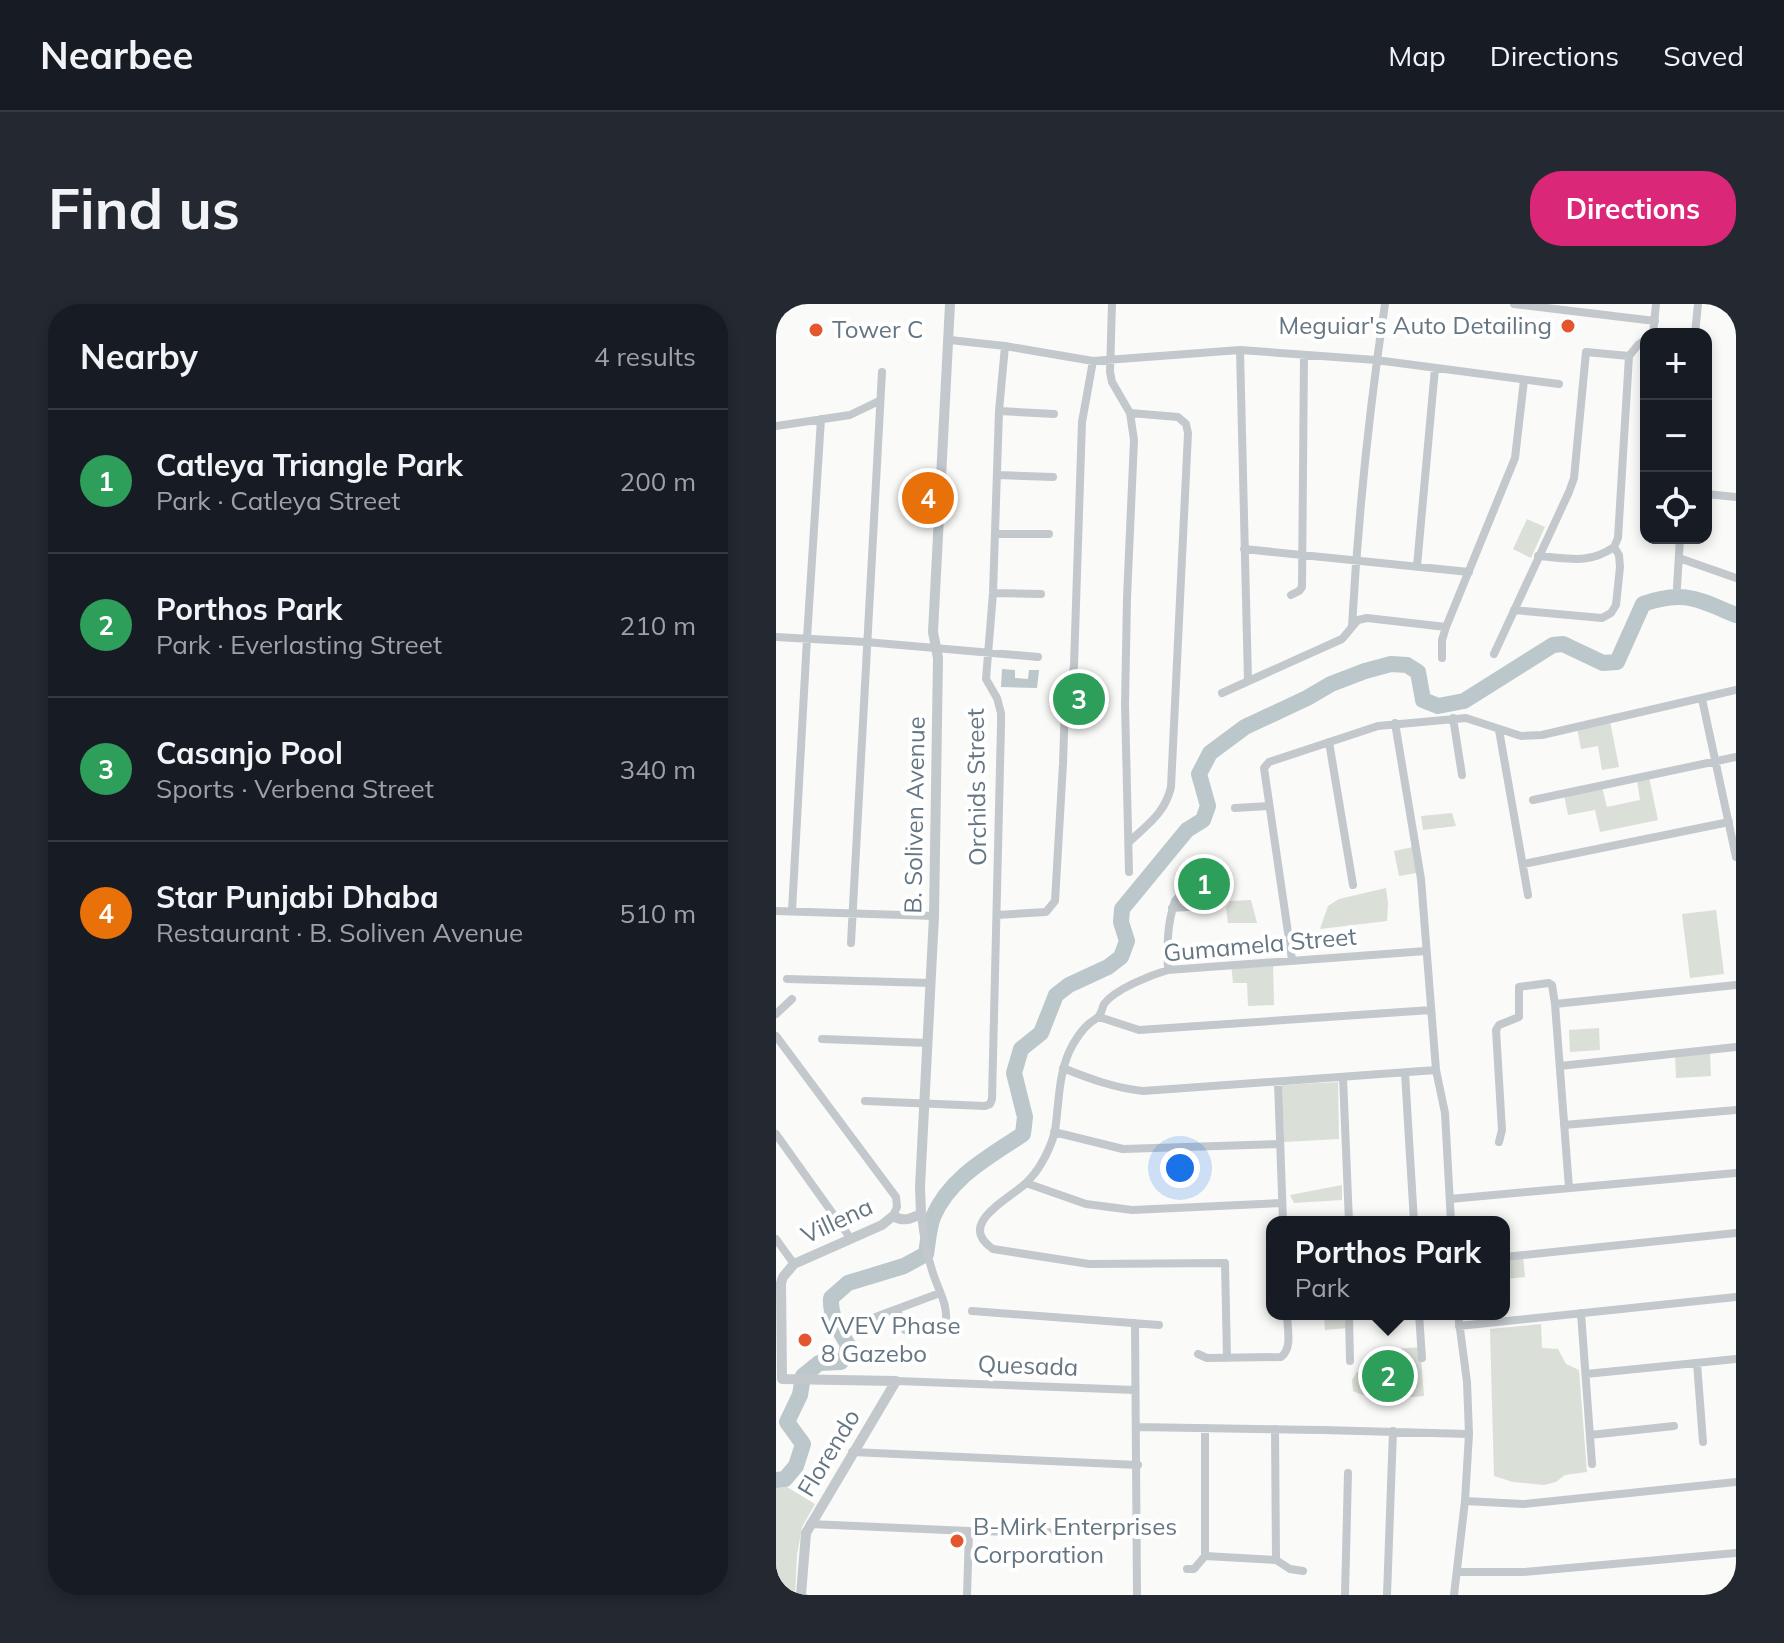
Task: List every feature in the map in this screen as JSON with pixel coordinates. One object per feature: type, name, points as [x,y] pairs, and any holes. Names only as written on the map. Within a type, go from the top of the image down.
[{"type":"street","name":"B. Soliven Avenue","points":[[946,1324],[947,1309],[925,1241],[920,1187],[934,916],[938,658],[933,638],[950,304]]},
{"type":"street","points":[[1112,304],[1109,359],[1112,382],[1130,413],[1134,440],[1125,704],[1129,872]]},
{"type":"street","points":[[1352,626],[1376,360],[1385,304]]},
{"type":"street","points":[[1514,304],[1655,321]]},
{"type":"street","points":[[1654,328],[1656,304]]},
{"type":"street","points":[[1696,328],[1698,304]]},
{"type":"street","points":[[950,340],[1093,361],[1240,350],[1376,360],[1559,384]]},
{"type":"street","points":[[1538,556],[1586,559],[1600,556],[1614,547],[1618,538],[1629,356],[1640,344]]},
{"type":"street","name":"Orchids Street","points":[[865,1101],[990,1104],[993,1083],[1001,713],[986,679],[1005,346]]},
{"type":"street","points":[[1240,350],[1248,681]]},
{"type":"street","points":[[1494,654],[1574,478],[1586,352],[1629,356]]},
{"type":"street","points":[[1291,595],[1302,587],[1304,355]]},
{"type":"street","points":[[997,915],[1046,912],[1055,901],[1065,703],[1074,665],[1082,422],[1093,361]]},
{"type":"street","points":[[1417,566],[1435,368]]},
{"type":"street","points":[[851,943],[882,372]]},
{"type":"street","points":[[1442,658],[1446,627],[1515,458],[1524,380]]},
{"type":"street","points":[[776,426],[850,415],[879,401]]},
{"type":"street","points":[[999,411],[1054,414]]},
{"type":"street","points":[[1129,842],[1158,815],[1167,802],[1171,787],[1188,433],[1186,424],[1178,417],[1130,413]]},
{"type":"street","points":[[792,911],[821,419]]},
{"type":"street","points":[[997,475],[1053,477]]},
{"type":"street","points":[[1712,495],[1736,497]]},
{"type":"street","points":[[995,534],[1049,534]]},
{"type":"street","points":[[1677,587],[1680,544]]},
{"type":"street","points":[[1514,610],[1602,618],[1611,613],[1616,605],[1620,567],[1619,555],[1614,547]]},
{"type":"street","points":[[1244,549],[1469,572]]},
{"type":"street","points":[[1679,558],[1736,578]]},
{"type":"street","points":[[993,593],[1041,594]]},
{"type":"street","points":[[1222,693],[1342,639],[1358,620],[1367,618],[1446,627]]},
{"type":"street","points":[[776,637],[1038,657]]},
{"type":"street","points":[[1292,960],[1264,768],[1269,762],[1395,723],[1466,718],[1521,736],[1542,735],[1736,690]]},
{"type":"street","points":[[1702,699],[1736,857]]},
{"type":"street","points":[[1453,718],[1462,775]]},
{"type":"street","points":[[1395,723],[1421,879],[1436,1070],[1445,1113],[1451,1216]]},
{"type":"street","points":[[1499,730],[1528,895]]},
{"type":"street","points":[[1329,742],[1353,885]]},
{"type":"street","points":[[1533,800],[1736,757]]},
{"type":"street","points":[[1235,808],[1269,806]]},
{"type":"street","points":[[1523,864],[1729,822]]},
{"type":"street","points":[[1168,970],[1167,934],[1172,908],[1175,901],[1208,865],[1216,868],[1219,903],[1172,908]]},
{"type":"street","points":[[776,911],[934,916]]},
{"type":"street","name":"Gumamela Street","points":[[1227,1358],[1225,1263],[1089,1264],[993,1249],[985,1244],[979,1229],[981,1223],[990,1211],[1026,1183],[1039,1168],[1051,1144],[1063,1068],[1070,1049],[1088,1024],[1099,1017],[1104,1004],[1115,995],[1147,976],[1168,970],[1426,951]]},
{"type":"street","points":[[787,979],[931,983]]},
{"type":"street","points":[[1499,1142],[1502,1130],[1496,1030],[1499,1025],[1519,1017],[1517,990],[1521,985],[1549,983],[1553,988],[1555,1004],[1569,1188]]},
{"type":"street","points":[[1555,1004],[1736,985]]},
{"type":"street","points":[[776,1014],[792,999]]},
{"type":"street","points":[[1099,1017],[1139,1030],[1431,1010]]},
{"type":"street","name":"Villena","points":[[776,1036],[896,1197],[897,1207],[893,1216],[882,1225],[794,1264],[783,1277],[784,1379]]},
{"type":"street","points":[[822,1039],[928,1043]]},
{"type":"street","points":[[1560,1066],[1736,1047]]},
{"type":"street","points":[[1063,1068],[1104,1084],[1143,1091],[1436,1070]]},
{"type":"street","points":[[1405,1073],[1414,1216]]},
{"type":"street","points":[[1343,1077],[1349,1216]]},
{"type":"street","points":[[1278,1082],[1283,1216]]},
{"type":"street","points":[[1564,1125],[1736,1110]]},
{"type":"street","points":[[1054,1132],[1123,1149],[1280,1144]]},
{"type":"street","points":[[776,1134],[851,1239]]},
{"type":"street","points":[[1450,1199],[1736,1173]]},
{"type":"street","points":[[1026,1183],[1086,1204],[1132,1210],[1282,1203]]},
{"type":"street","points":[[893,1216],[909,1220],[921,1214]]},
{"type":"street","points":[[1510,1256],[1736,1233]]},
{"type":"street","points":[[776,1239],[794,1264]]},
{"type":"street","points":[[862,1322],[940,1293]]},
{"type":"street","points":[[1459,1326],[1736,1297]]},
{"type":"street","points":[[897,1310],[905,1330]]},
{"type":"street","points":[[972,1311],[1159,1325]]},
{"type":"street","points":[[1581,1313],[1592,1464]]},
{"type":"street","points":[[1198,1354],[1207,1358],[1281,1357],[1287,1353],[1287,1320]]},
{"type":"street","points":[[1349,1320],[1350,1361]]},
{"type":"street","points":[[1419,1320],[1422,1358]]},
{"type":"street","points":[[1454,1595],[1469,1434],[1467,1382],[1458,1320]]},
{"type":"street","points":[[1135,1323],[1137,1595]]},
{"type":"street","points":[[1586,1374],[1736,1359]]},
{"type":"street","points":[[1697,1363],[1703,1442]]},
{"type":"street","name":"Quesada","points":[[784,1379],[1135,1390]]},
{"type":"street","name":"Florendo","points":[[801,1595],[804,1544],[810,1524],[896,1381]]},
{"type":"street","points":[[1590,1435],[1674,1426]]},
{"type":"street","points":[[1136,1427],[1469,1434]]},
{"type":"street","points":[[1187,1569],[1194,1569],[1205,1556],[1205,1428]]},
{"type":"street","points":[[1275,1429],[1276,1560]]},
{"type":"street","points":[[1387,1595],[1393,1431]]},
{"type":"street","points":[[852,1452],[1138,1465]]},
{"type":"street","points":[[1345,1595],[1348,1473]]},
{"type":"street","points":[[1465,1501],[1523,1504],[1736,1482]]},
{"type":"street","points":[[810,1524],[1137,1534]]},
{"type":"street","points":[[967,1595],[969,1531]]},
{"type":"street","points":[[1457,1572],[1523,1572],[1736,1553]]},
{"type":"street","points":[[1205,1556],[1276,1560],[1290,1569],[1303,1571]]},
{"type":"shaded area","points":[[1527,519],[1545,527],[1531,558],[1513,549]]},
{"type":"shaded area","points":[[1002,669],[1015,670],[1015,678],[1028,679],[1029,670],[1039,670],[1037,688],[1001,687]]},
{"type":"shaded area","points":[[1610,721],[1619,767],[1602,770],[1598,746],[1581,749],[1577,728]]},
{"type":"shaded area","points":[[1649,777],[1658,820],[1600,832],[1595,810],[1568,815],[1564,795],[1602,787],[1607,807],[1640,800],[1637,780]]},
{"type":"shaded area","points":[[1452,813],[1456,826],[1423,830],[1421,816]]},
{"type":"shaded area","points":[[1413,847],[1417,873],[1399,876],[1394,851]]},
{"type":"shaded area","points":[[1209,867],[1214,869],[1215,902],[1175,906]]},
{"type":"shaded area","points":[[1386,888],[1387,921],[1320,929],[1328,906],[1339,899]]},
{"type":"shaded area","points":[[1251,900],[1257,923],[1228,923],[1226,908],[1230,901]]},
{"type":"shaded area","points":[[1716,910],[1724,974],[1690,978],[1682,914]]},
{"type":"shaded area","points":[[1273,961],[1274,1005],[1248,1006],[1247,983],[1233,983],[1231,963]]},
{"type":"shaded area","points":[[1599,1028],[1600,1050],[1570,1052],[1569,1030]]},
{"type":"shaded area","points":[[1710,1053],[1711,1076],[1676,1078],[1675,1055]]},
{"type":"shaded area","points":[[1338,1082],[1339,1139],[1284,1142],[1282,1085]]},
{"type":"shaded area","points":[[1342,1185],[1342,1200],[1294,1203],[1290,1195]]},
{"type":"shaded area","points":[[1523,1255],[1525,1277],[1510,1279],[1510,1257]]},
{"type":"shaded area","points":[[1324,1320],[1347,1320],[1348,1328],[1325,1330]]},
{"type":"shaded area","points":[[1541,1324],[1542,1348],[1558,1349],[1566,1364],[1579,1370],[1587,1472],[1565,1475],[1556,1482],[1544,1485],[1513,1482],[1494,1476],[1490,1329]]},
{"type":"shaded area","points":[[1420,1347],[1424,1396],[1401,1398],[1381,1393],[1362,1395],[1353,1391],[1352,1380],[1357,1372],[1388,1370],[1387,1350]]},
{"type":"shaded area","points":[[787,1487],[815,1504],[802,1527],[795,1595],[776,1595],[776,1488]]},
{"type":"waterway","points":[[776,1480],[785,1479],[796,1466],[803,1444],[787,1422],[800,1395],[803,1376],[819,1363],[841,1362],[846,1356],[848,1345],[834,1317],[831,1298],[848,1283],[904,1266],[926,1254],[933,1217],[949,1190],[972,1169],[1023,1134],[1025,1117],[1014,1073],[1021,1049],[1041,1033],[1056,995],[1121,957],[1127,941],[1121,922],[1122,909],[1187,830],[1203,820],[1208,806],[1199,774],[1210,753],[1245,727],[1331,684],[1391,664],[1407,665],[1418,672],[1423,700],[1438,706],[1464,701],[1553,645],[1563,644],[1603,663],[1617,662],[1643,604],[1670,597],[1691,598],[1736,615]]},
{"type":"place","name":"Meguiar's Auto Detailing","points":[[1568,326]]},
{"type":"place","name":"Tower C","points":[[816,330]]},
{"type":"place","name":"Star Punjabi Dhaba","points":[[928,498]]},
{"type":"place","name":"Casanjo Pool","points":[[1079,699]]},
{"type":"place","name":"Catleya Triangle Park","points":[[1204,884]]},
{"type":"place","name":"VVEV Phase 8 Gazebo","points":[[805,1340]]},
{"type":"place","name":"Porthos Park","points":[[1388,1376]]},
{"type":"place","name":"B-Mirk Enterprises Corporation","points":[[957,1541]]}]
